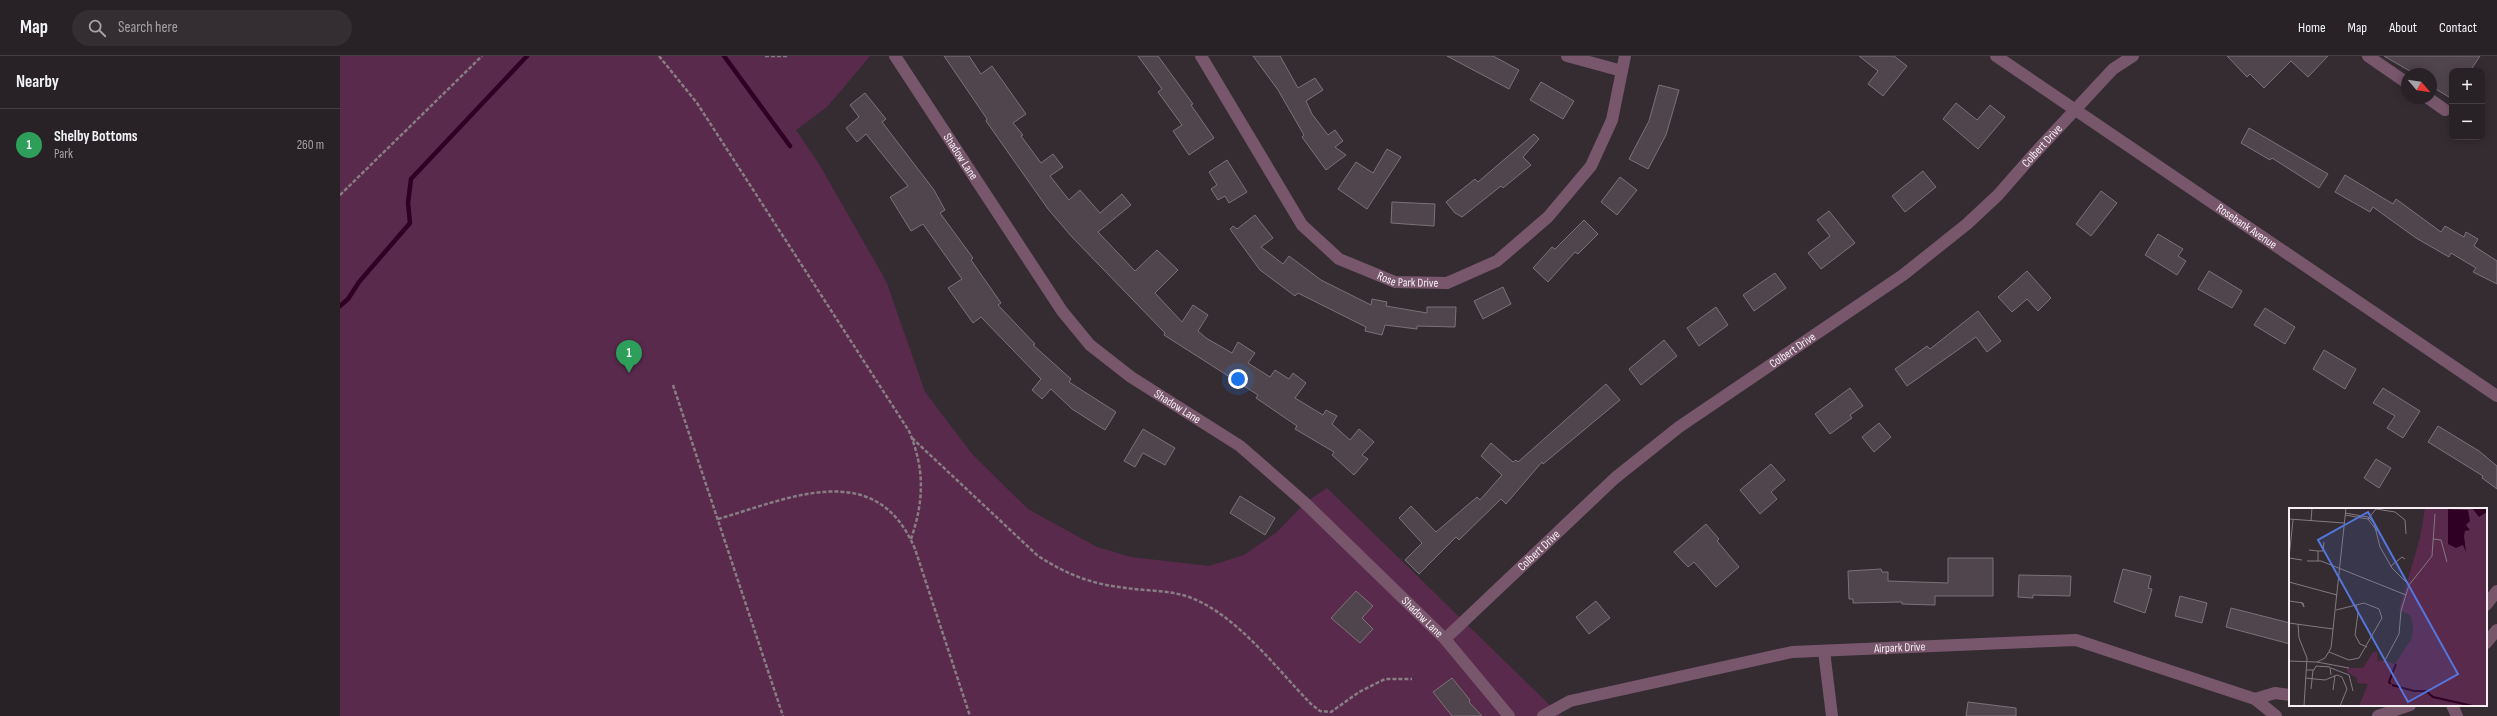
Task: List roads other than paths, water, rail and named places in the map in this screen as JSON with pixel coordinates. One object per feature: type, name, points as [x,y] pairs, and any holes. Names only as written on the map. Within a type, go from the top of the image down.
[{"type":"street","name":"Shadow Lane","points":[[895,56],[1062,311],[1090,345],[1131,378],[1240,446],[1306,503],[1445,639],[1509,716]]},
{"type":"street","name":"Rose Park Drive","points":[[1201,56],[1302,225],[1339,259],[1396,282],[1447,283],[1497,261],[1548,217],[1591,166],[1612,120],[1625,56]]},
{"type":"street","points":[[1567,56],[1622,71]]},
{"type":"street","name":"Rosebank Avenue","points":[[1996,56],[2497,396]]},
{"type":"street","name":"Colbert Drive","points":[[1445,639],[1615,478],[1640,458],[1679,427],[1903,275],[1967,224],[1998,195],[2113,69],[2133,56]]},
{"type":"street","points":[[2368,56],[2401,79]]},
{"type":"street","points":[[2436,104],[2445,110]]},
{"type":"street","points":[[2487,604],[2497,591]]},
{"type":"street","points":[[2487,642],[2497,630]]},
{"type":"street","name":"Airpark Drive","points":[[1543,716],[1570,701],[1792,652],[2076,640],[2255,699],[2276,716]]},
{"type":"street","points":[[1824,651],[1832,716]]},
{"type":"street","points":[[2255,699],[2275,693],[2289,695]]},
{"type":"street","points":[[2378,716],[2407,706]]},
{"type":"street","points":[[2452,706],[2457,716]]},
{"type":"waterway","points":[[340,306],[348,299],[359,282],[410,223],[408,203],[411,179],[527,56]]},
{"type":"waterway","points":[[724,56],[790,146]]},
{"type":"place","name":"Shelby Bottoms","points":[[629,373]]}]
